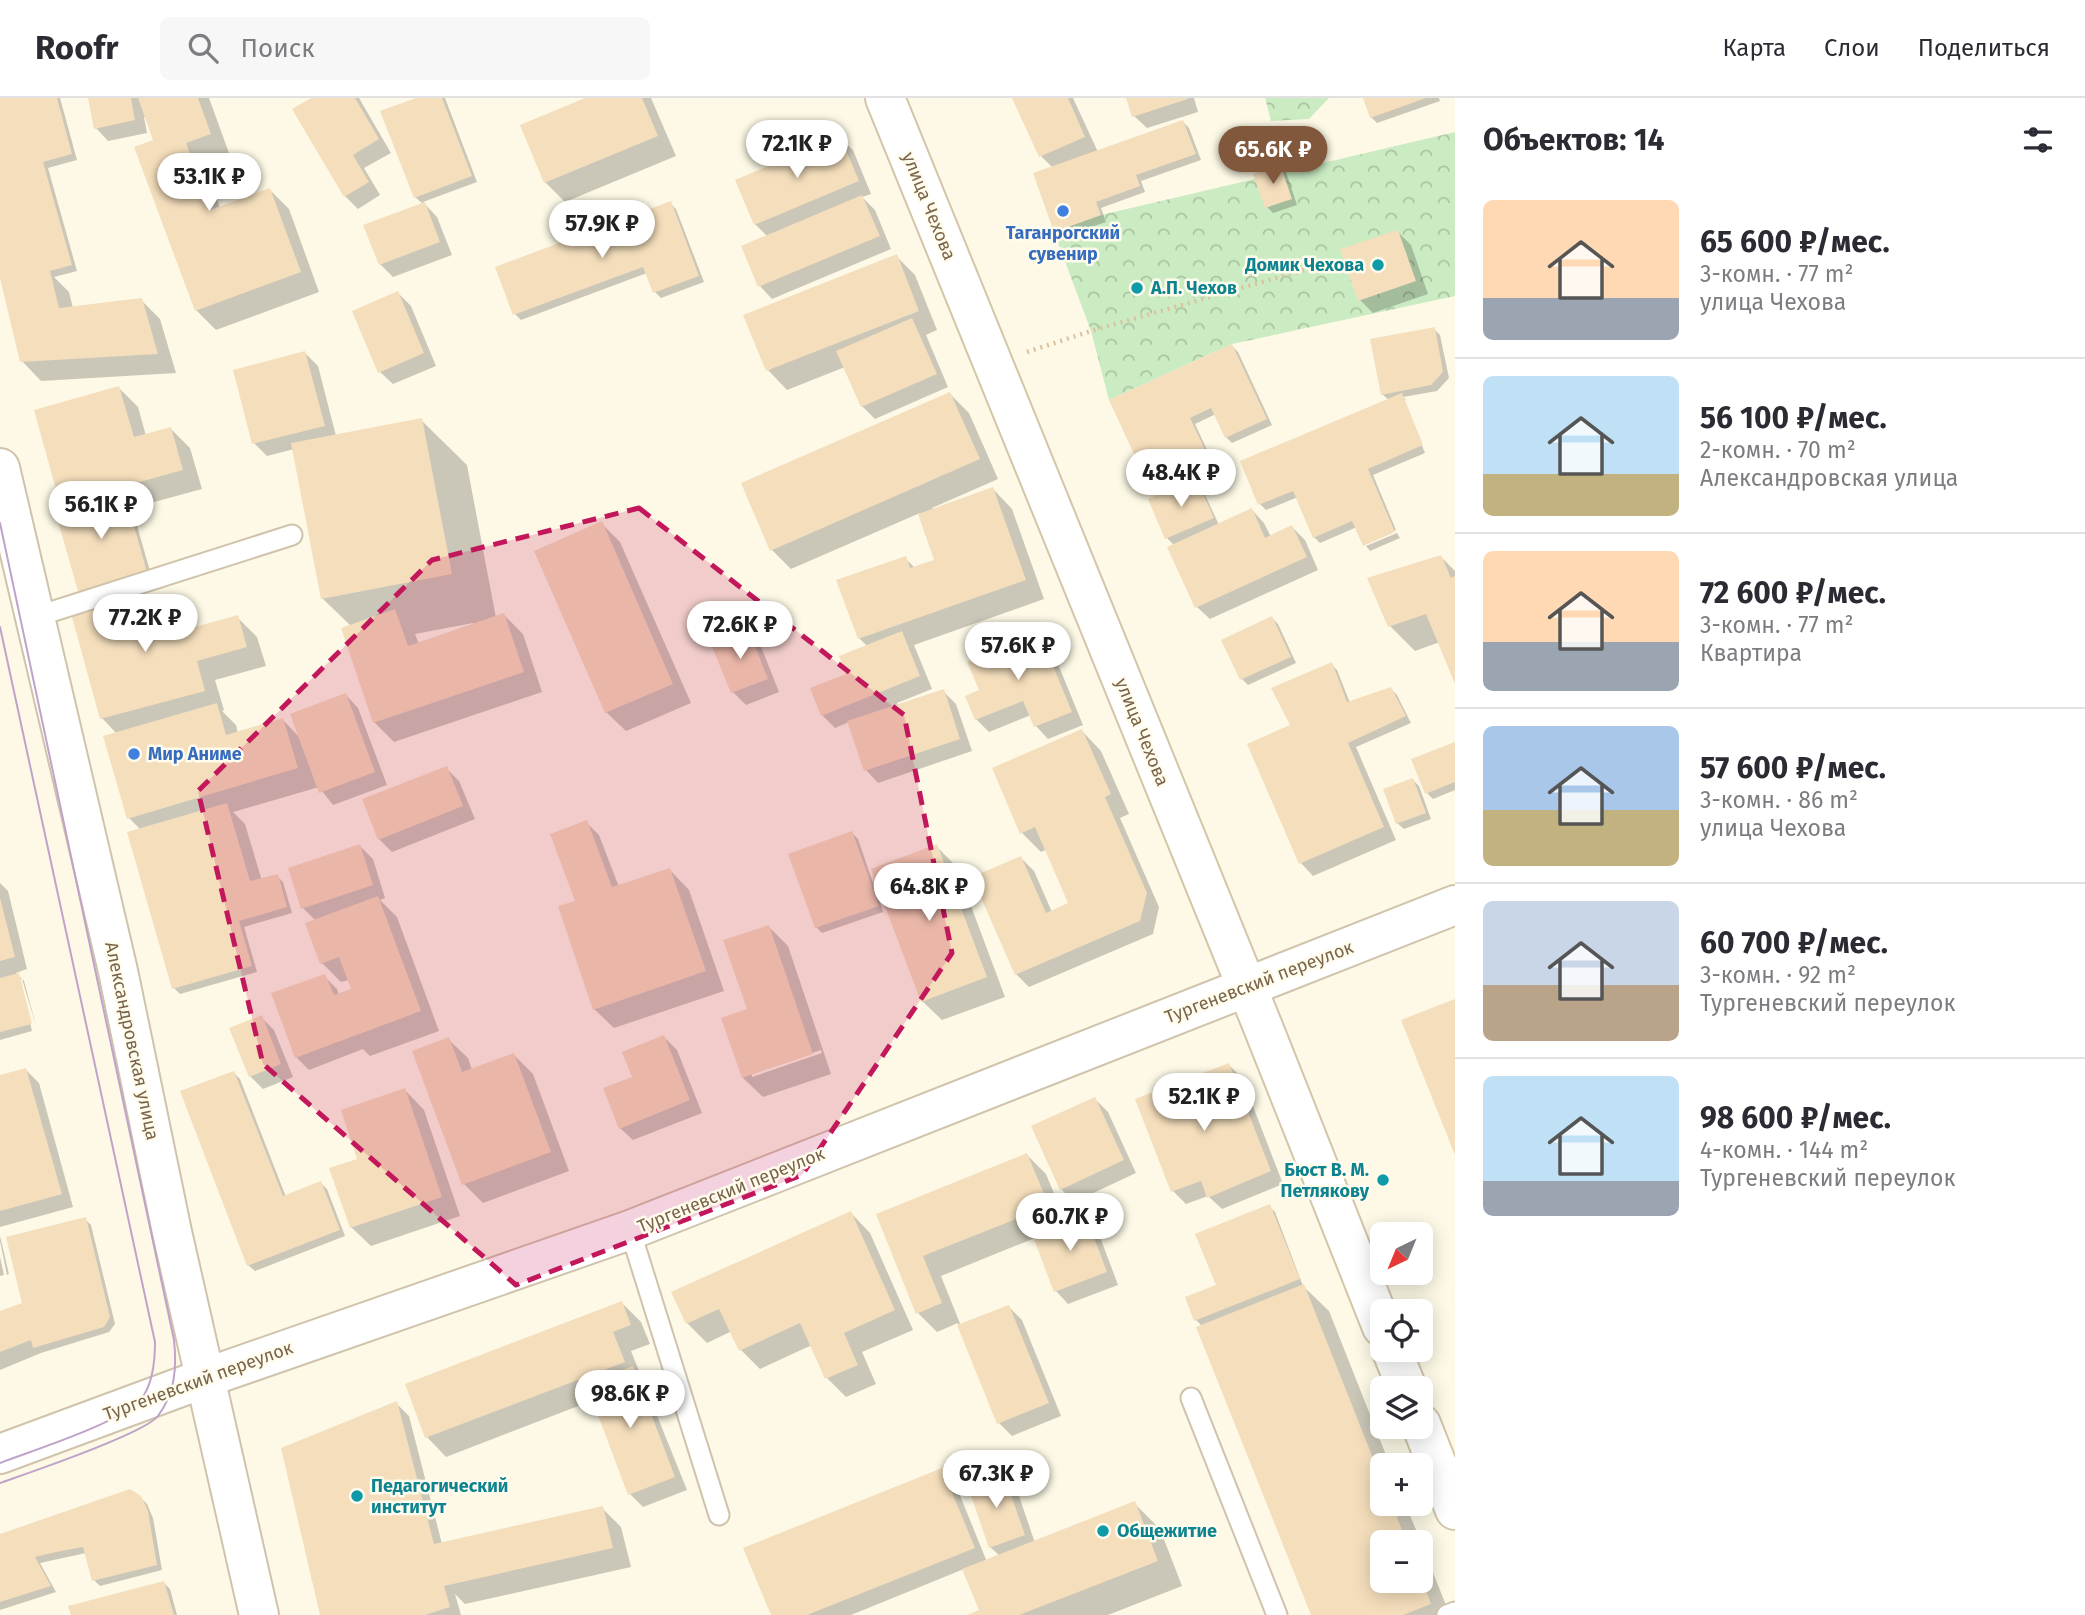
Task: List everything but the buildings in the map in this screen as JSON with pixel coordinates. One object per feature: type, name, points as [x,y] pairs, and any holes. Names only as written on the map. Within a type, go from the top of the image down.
[{"type":"street","name":"улица Чехова","points":[[885,98],[1371,1299]]},
{"type":"street","name":"Александровская улица","points":[[0,468],[118,971],[259,1615]]},
{"type":"street","name":"Тургеневский переулок","points":[[0,1454],[205,1378],[630,1230],[1455,905]]},
{"type":"street","points":[[1427,1439],[1455,1510]]},
{"type":"lane","points":[[35,617],[292,535]]},
{"type":"lane","points":[[630,1230],[719,1515]]},
{"type":"lane","points":[[1191,1398],[1277,1615]]},
{"type":"lane","points":[[1447,1615],[1455,1612]]},
{"type":"path","points":[[993,363],[1091,331],[1332,262]]},
{"type":"highlighted area","points":[[639,508],[904,715],[952,953],[802,1175],[516,1285],[263,1064],[198,791],[432,560]]},
{"type":"green space","points":[[1265,98],[1329,98],[1309,119],[1271,121]]},
{"type":"green space","points":[[1455,132],[1455,296],[1232,344],[1109,400],[1091,331],[1054,232],[1101,215]]},
{"type":"tram line","points":[[0,523],[174,1340],[175,1360],[174,1380],[168,1398],[158,1416],[148,1424],[84,1452],[0,1483]]},
{"type":"tram line","points":[[0,627],[155,1342],[149,1385],[142,1398],[132,1407],[97,1426],[0,1463]]},
{"type":"place","name":"Таганрогский сувенир","points":[[1063,211]]},
{"type":"place","name":"Домик Чехова","points":[[1378,265]]},
{"type":"place","name":"А.П. Чехов","points":[[1137,288]]},
{"type":"place","name":"Мир Аниме","points":[[134,754]]},
{"type":"place","name":"Бюст В. М. Петлякову","points":[[1383,1180]]},
{"type":"place","name":"Педагогический институт","points":[[357,1496]]},
{"type":"place","name":"Общежитие","points":[[1103,1531]]}]
